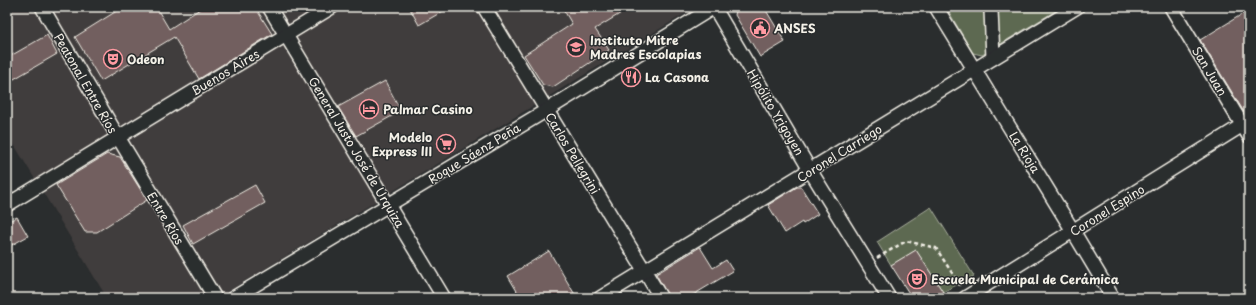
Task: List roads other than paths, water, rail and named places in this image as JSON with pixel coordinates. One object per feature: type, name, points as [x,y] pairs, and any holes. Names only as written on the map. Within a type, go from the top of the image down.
[{"type":"street","name":"Peatonal Entre Ríos","points":[[42,7],[118,138]]},
{"type":"street","name":"General Justo José de Urquiza","points":[[269,7],[444,298]]},
{"type":"street","name":"Buenos Aires","points":[[7,205],[332,7]]},
{"type":"street","name":"Carlos Pellegrini","points":[[484,7],[661,298]]},
{"type":"street","name":"Roque Sáenz Peña","points":[[233,298],[547,110],[714,7]]},
{"type":"street","name":"Hipólito Yrigoyen","points":[[714,7],[810,170],[889,298]]},
{"type":"street","name":"La Rioja","points":[[936,7],[1073,231],[1112,298]]},
{"type":"street","name":"Coronel Carriego","points":[[600,298],[1077,7]]},
{"type":"street","name":"San Juan","points":[[1171,7],[1247,128]]},
{"type":"street","points":[[991,10],[993,58]]},
{"type":"street","name":"Coronel Espino","points":[[966,297],[1073,231],[1247,128]]},
{"type":"street","name":"Entre Ríos","points":[[118,138],[215,298]]},
{"type":"place","name":"ANSES","points":[[760,28]]},
{"type":"place","name":"Instituto Mitre Madres Escolapias","points":[[576,47]]},
{"type":"place","name":"Odeon","points":[[113,59]]},
{"type":"place","name":"La Casona","points":[[631,77]]},
{"type":"place","name":"Palmar Casino","points":[[369,109]]},
{"type":"place","name":"Modelo Express III","points":[[446,144]]},
{"type":"place","name":"Escuela Municipal de Cerámica","points":[[917,279]]}]
